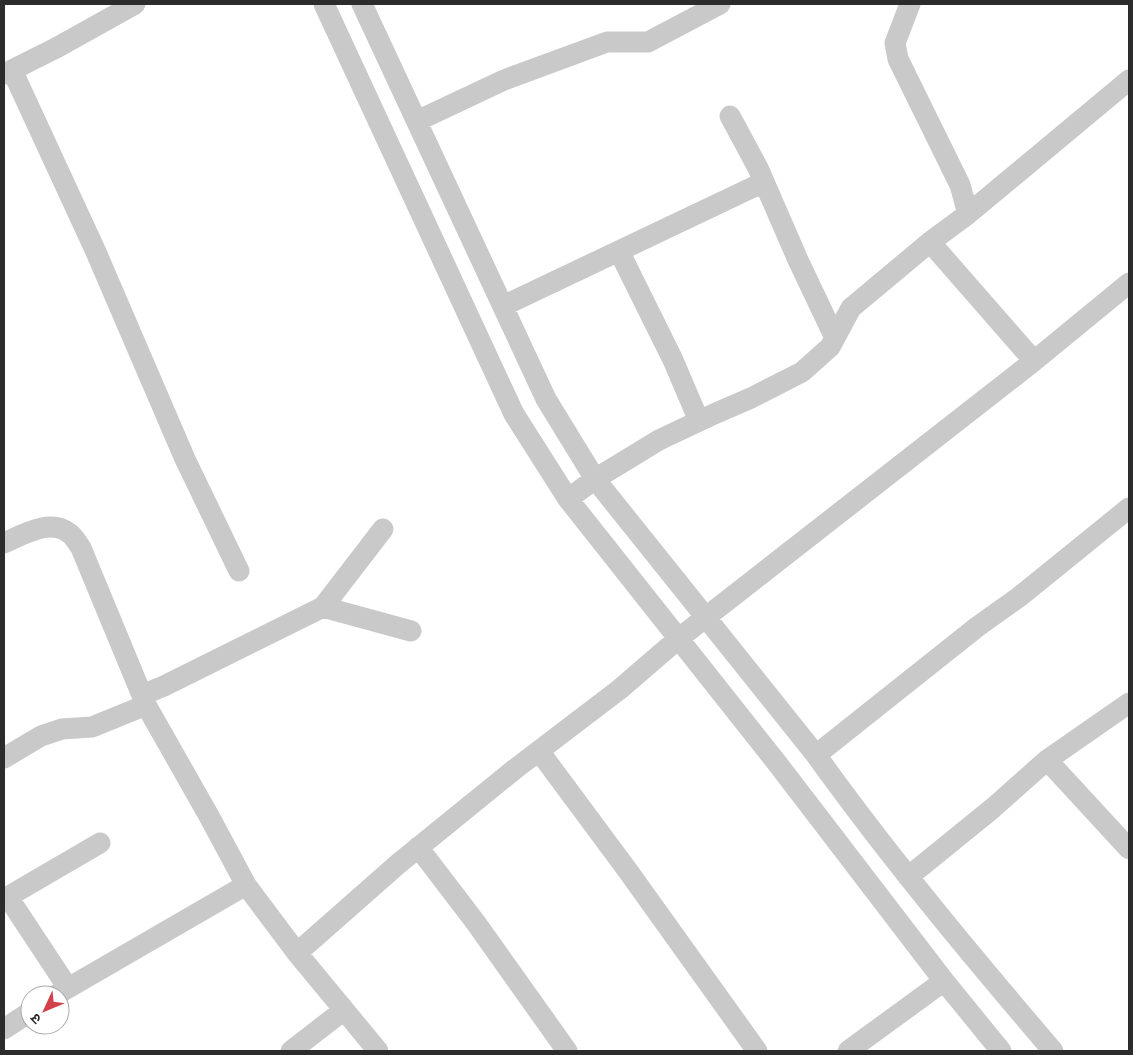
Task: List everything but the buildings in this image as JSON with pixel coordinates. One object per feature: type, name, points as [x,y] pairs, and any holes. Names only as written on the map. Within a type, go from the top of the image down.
[{"type":"street","points":[[135,4],[8,72],[103,269],[185,459],[239,570]]},
{"type":"street","points":[[324,4],[514,414],[568,499],[777,763],[944,981],[1001,1051]]},
{"type":"street","points":[[362,4],[546,399],[595,479],[816,755],[948,928],[1053,1051]]},
{"type":"street","points":[[417,121],[504,80],[607,42],[648,42],[720,4]]},
{"type":"street","points":[[910,4],[894,43],[898,59],[960,185],[968,214]]},
{"type":"street","points":[[568,499],[595,479],[659,440],[751,398],[802,372],[830,347],[851,308],[930,242],[968,214],[1129,80]]},
{"type":"street","points":[[730,116],[758,168],[798,260],[835,338]]},
{"type":"street","points":[[502,306],[764,182]]},
{"type":"street","points":[[930,242],[1034,361]]},
{"type":"street","points":[[619,251],[673,360],[699,421]]},
{"type":"street","points":[[297,953],[418,847],[620,689],[678,639],[1034,361],[1129,283]]},
{"type":"street","points":[[816,755],[977,628],[1026,592],[1129,508]]},
{"type":"street","points":[[4,543],[23,534],[53,526],[69,532],[81,548],[144,700],[246,886],[297,953],[378,1051]]},
{"type":"street","points":[[4,758],[41,736],[62,729],[92,727],[144,700],[164,686],[322,607],[383,529]]},
{"type":"street","points":[[322,607],[411,631]]},
{"type":"street","points":[[908,877],[993,808],[1047,760],[1129,703]]},
{"type":"street","points":[[539,751],[758,1051]]},
{"type":"street","points":[[1047,760],[1129,849]]},
{"type":"street","points":[[58,985],[6,898],[100,843]]},
{"type":"street","points":[[418,847],[476,923],[567,1051]]},
{"type":"street","points":[[70,986],[246,886]]},
{"type":"street","points":[[848,1051],[944,981]]},
{"type":"street","points":[[291,1051],[344,1010]]},
{"type":"street","points":[[4,1029],[20,1019]]}]
